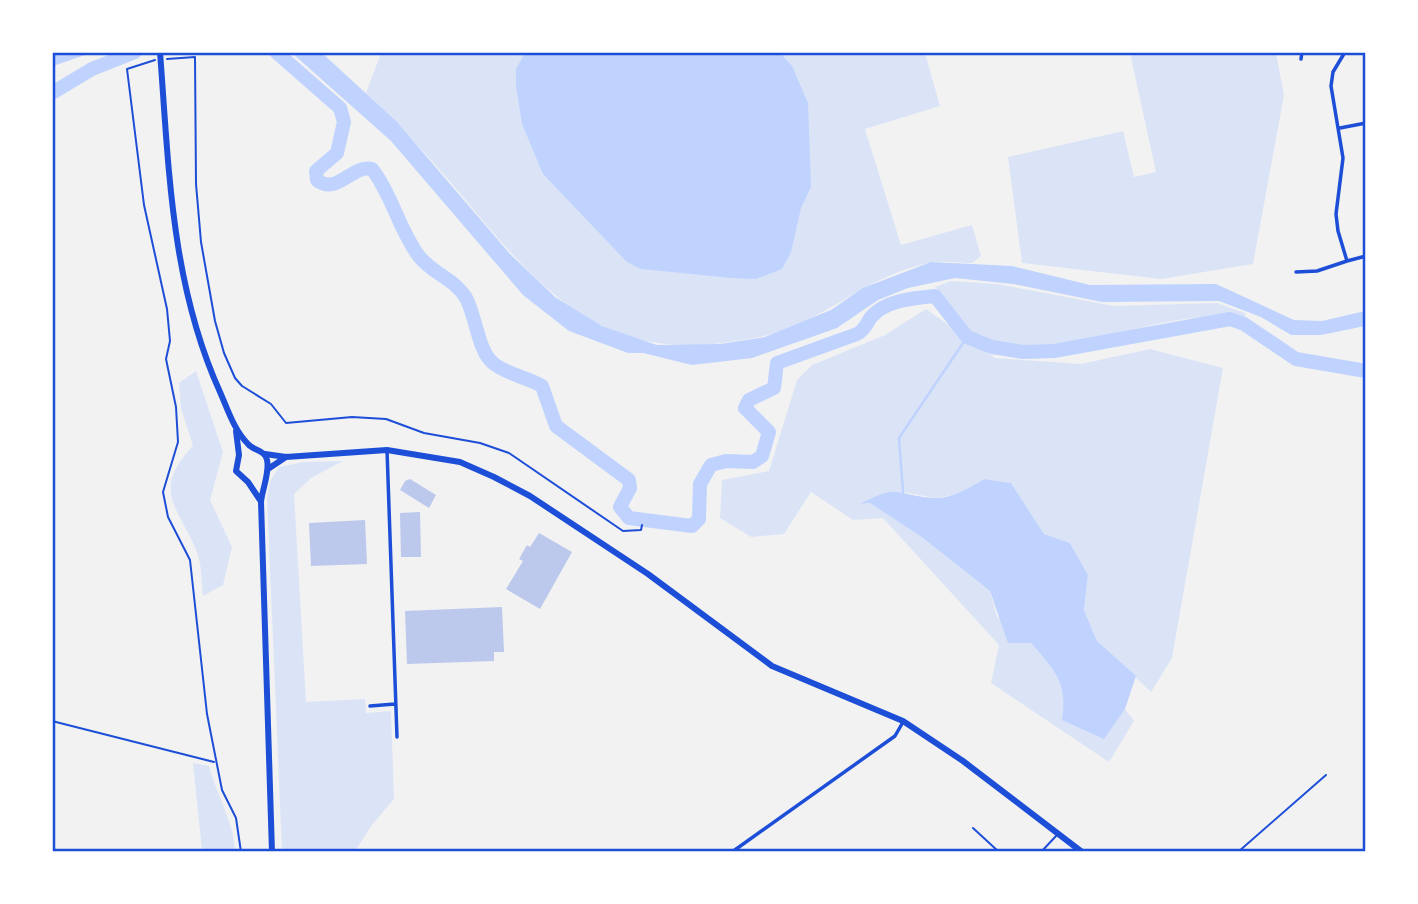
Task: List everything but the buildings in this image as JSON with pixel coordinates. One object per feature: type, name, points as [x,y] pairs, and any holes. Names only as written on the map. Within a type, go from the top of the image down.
[{"type":"main road","points":[[160,52],[169,192],[180,266],[195,327],[236,429],[239,455],[236,471],[248,482],[261,502]]},
{"type":"main road","points":[[236,429],[254,449],[265,454],[286,457],[387,450],[460,462],[506,484],[648,574],[772,666],[903,721],[1060,832],[1082,852]]},
{"type":"main road","points":[[239,455],[254,449]]},
{"type":"main road","points":[[265,454],[268,469]]},
{"type":"main road","points":[[272,852],[261,502],[264,477],[268,469],[286,457]]},
{"type":"main road","points":[[248,482],[264,477]]},
{"type":"street","points":[[1301,59],[1302,52]]},
{"type":"street","points":[[1345,52],[1333,72],[1331,86],[1343,158],[1336,214],[1347,261]]},
{"type":"street","points":[[1340,128],[1366,123]]},
{"type":"street","points":[[1296,272],[1317,271],[1366,256]]},
{"type":"street","points":[[387,450],[397,737]]},
{"type":"street","points":[[370,706],[395,704]]},
{"type":"street","points":[[732,852],[895,736],[903,721]]},
{"type":"lane","points":[[1238,852],[1326,775]]},
{"type":"lane","points":[[973,828],[999,852]]},
{"type":"lane","points":[[1041,852],[1060,832]]},
{"type":"path","points":[[241,852],[236,818],[222,790],[207,714],[190,560],[168,517],[163,492],[178,442],[176,407],[166,359],[170,341],[167,309],[144,205],[127,69],[146,61],[195,57],[196,184],[201,242],[224,353],[242,387],[271,404],[286,423],[352,417],[386,419],[437,436],[480,443],[509,453],[623,531],[641,530],[642,525]]},
{"type":"path","points":[[52,721],[216,762]]},
{"type":"shaded area","points":[[381,53],[925,53],[940,106],[865,129],[901,245],[972,225],[981,256],[972,263],[935,262],[892,274],[805,321],[762,337],[690,345],[648,341],[612,330],[579,312],[548,289],[491,231],[428,157],[366,93]]},
{"type":"shaded area","points":[[1130,53],[1276,53],[1284,95],[1253,264],[1161,279],[1022,263],[1008,157],[1123,131],[1134,177],[1156,172]]},
{"type":"shaded area","points":[[951,281],[997,284],[1114,306],[1217,303],[1245,313],[1246,320],[1214,317],[1179,320],[1066,343],[1031,347],[999,345],[971,333],[960,323],[935,287]]},
{"type":"shaded area","points":[[926,309],[995,358],[1081,364],[1150,349],[1223,368],[1172,658],[1151,692],[1097,641],[1084,610],[1088,575],[1070,543],[1044,534],[1011,483],[984,479],[958,494],[935,498],[903,492],[862,504],[870,503],[923,538],[990,591],[997,617],[1031,643],[1058,674],[1066,698],[1104,738],[1125,709],[1134,721],[1109,762],[991,683],[999,645],[883,518],[853,520],[811,492],[784,534],[751,537],[720,518],[722,480],[769,471],[797,380],[812,365],[885,335]]},
{"type":"shaded area","points":[[196,371],[223,452],[210,500],[232,547],[223,585],[203,596],[199,557],[176,511],[171,487],[173,475],[193,446],[181,408],[179,383]]},
{"type":"shaded area","points":[[343,461],[311,478],[294,494],[306,702],[365,699],[366,713],[391,711],[394,799],[355,851],[282,851],[267,499],[270,481],[279,467],[303,462]]},
{"type":"shaded area","points":[[193,763],[209,766],[229,822],[234,851],[202,851]]},
{"type":"water","points":[[53,52],[91,52],[91,53],[53,66]]},
{"type":"water","points":[[292,53],[322,53],[396,121],[510,254],[555,297],[602,326],[657,345],[720,344],[765,337],[831,310],[863,288],[931,262],[1012,266],[1090,285],[1216,284],[1294,320],[1322,321],[1365,311],[1365,326],[1321,335],[1291,335],[1261,317],[1219,301],[1102,302],[1013,284],[955,278],[908,288],[878,300],[837,328],[752,358],[692,365],[643,353],[628,353],[569,331],[523,295],[391,141]]},
{"type":"water","points":[[525,53],[780,53],[792,66],[808,103],[811,187],[801,208],[791,252],[782,269],[756,279],[732,278],[641,269],[627,262],[543,174],[522,124],[516,86],[516,69]]},
{"type":"water","points":[[984,479],[1011,483],[1044,534],[1070,543],[1088,575],[1084,610],[1097,641],[1136,676],[1125,709],[1104,739],[1062,720],[1063,696],[1058,678],[1031,643],[1008,643],[990,591],[923,538],[870,503],[860,504],[891,492],[920,497],[947,497]]},
{"type":"waterway","points":[[52,93],[92,69],[135,52]]},
{"type":"waterway","points":[[276,52],[340,108],[344,122],[337,153],[316,171],[317,180],[331,184],[358,171],[372,169],[418,255],[429,267],[456,286],[466,298],[488,358],[504,370],[542,386],[556,426],[629,480],[630,488],[620,507],[629,518],[692,526],[699,519],[700,484],[711,465],[726,461],[753,462],[762,456],[769,432],[745,408],[749,400],[774,388],[777,363],[857,334],[877,311],[892,303],[909,299],[935,296],[967,337],[992,347],[1023,352],[1054,351],[1230,319],[1244,324],[1296,359],[1366,371]]},
{"type":"waterway","points":[[903,492],[899,438],[967,337]]}]
